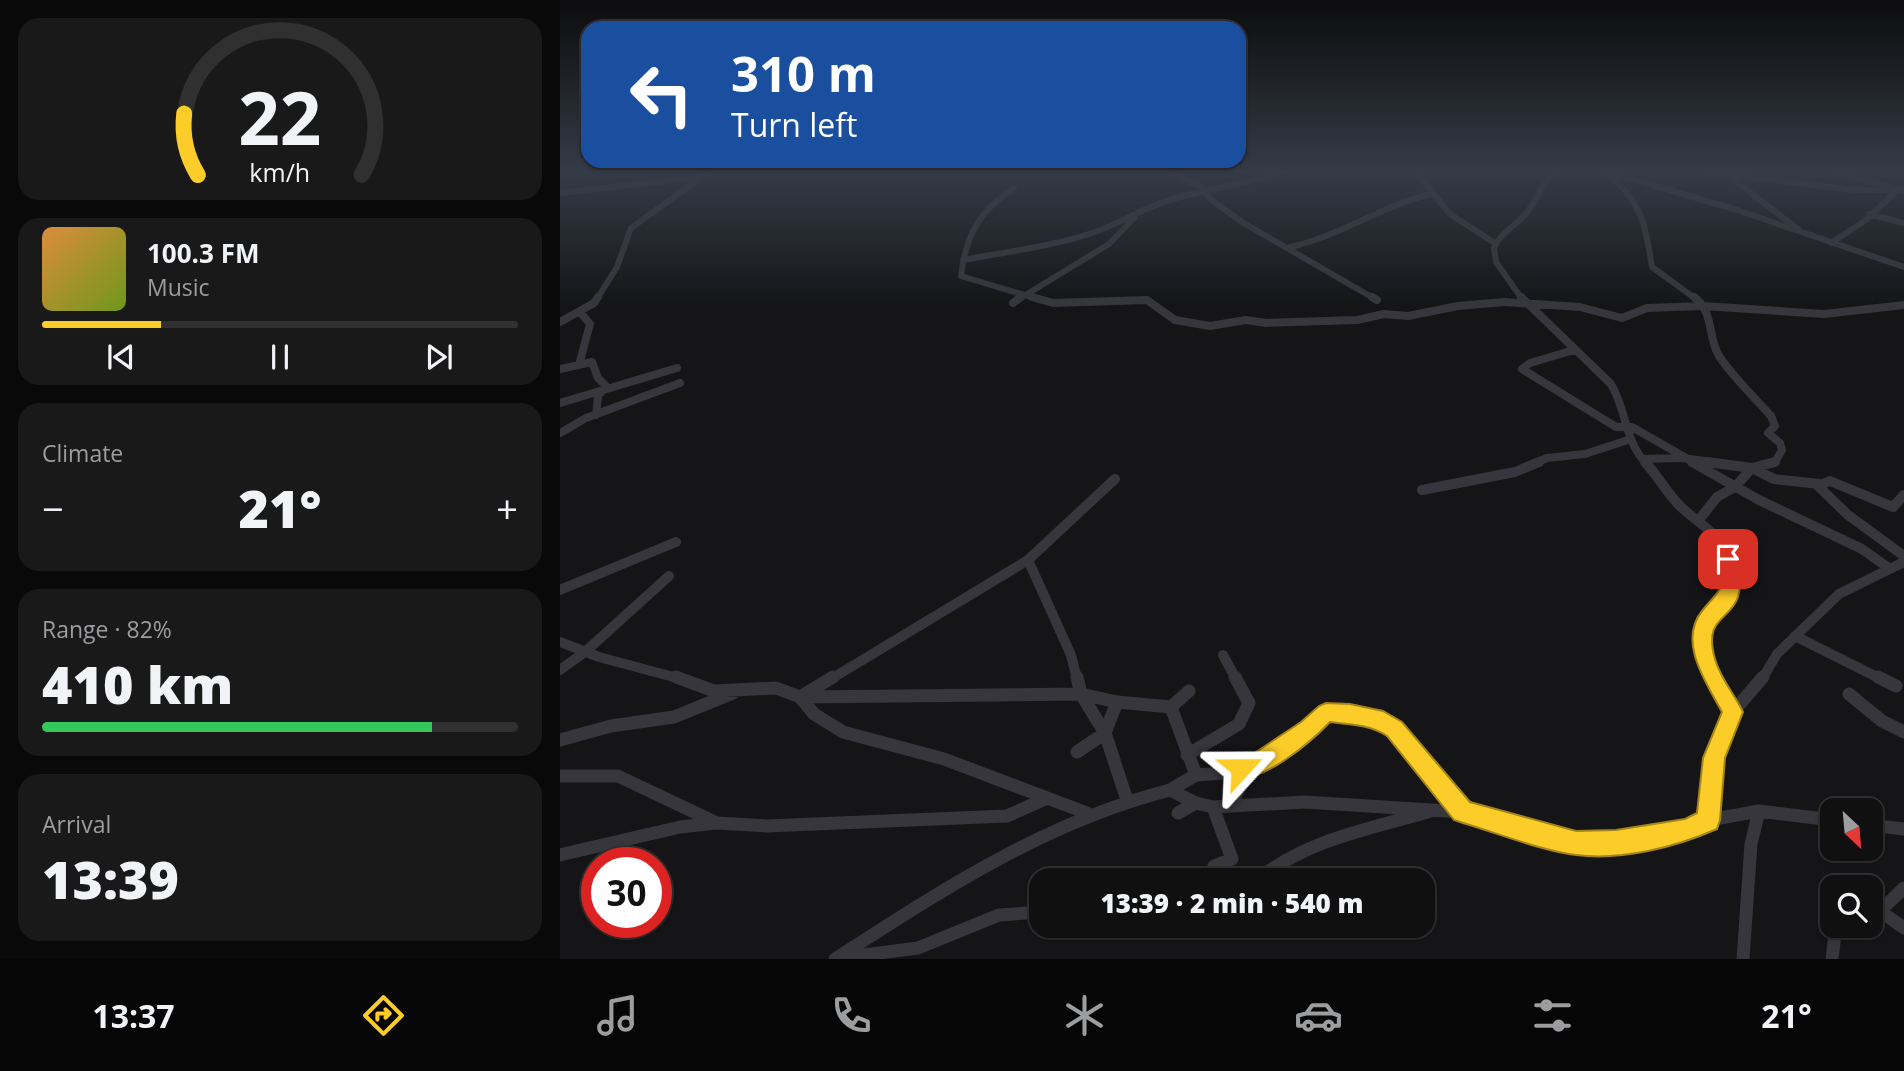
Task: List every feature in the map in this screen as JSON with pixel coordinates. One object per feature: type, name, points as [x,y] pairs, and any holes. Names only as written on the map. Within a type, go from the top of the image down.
[{"type":"street","points":[[560,322],[594,303],[617,267],[631,228],[647,217]]},
{"type":"street","points":[[978,217],[963,260],[961,276],[971,282],[1053,303],[1147,300],[1175,320],[1210,326],[1247,320],[1266,323],[1357,320],[1384,314],[1408,316],[1458,306],[1526,304],[1580,307],[1622,318],[1647,308],[1703,306],[1824,314],[1904,305]]},
{"type":"street","points":[[963,260],[1086,235],[1125,222],[1133,217]]},
{"type":"street","points":[[1013,303],[1081,260],[1104,250],[1125,233],[1136,217]]},
{"type":"street","points":[[1235,217],[1377,300]]},
{"type":"street","points":[[1290,247],[1320,241],[1372,217]]},
{"type":"street","points":[[1456,217],[1471,231],[1496,244]]},
{"type":"street","points":[[1522,217],[1496,244],[1495,256],[1505,283],[1602,373],[1619,394],[1628,440],[1679,505],[1721,539],[1731,576],[1729,597],[1708,617],[1703,640],[1705,662],[1733,712]]},
{"type":"street","points":[[1643,217],[1653,255],[1652,267],[1696,296],[1703,306],[1717,352],[1766,408],[1775,426],[1768,433],[1780,443],[1781,457],[1775,462],[1752,468],[1735,487],[1717,497],[1699,520]]},
{"type":"street","points":[[1756,217],[1904,267]]},
{"type":"street","points":[[1781,217],[1800,232]]},
{"type":"street","points":[[1831,243],[1853,231],[1868,217]]},
{"type":"street","points":[[1877,217],[1904,223]]},
{"type":"street","points":[[579,365],[590,324],[580,312]]},
{"type":"street","points":[[1574,349],[1530,363],[1522,369],[1603,419],[1626,428],[1632,427],[1735,487],[1862,549],[1890,569]]},
{"type":"street","points":[[560,369],[592,362],[598,378],[606,386],[601,392],[596,415]]},
{"type":"street","points":[[560,404],[677,368]]},
{"type":"street","points":[[560,433],[579,419],[628,405],[680,383]]},
{"type":"street","points":[[1422,490],[1515,472],[1547,458],[1585,454],[1628,440]]},
{"type":"street","points":[[1643,460],[1682,458],[1752,468],[1774,479],[1819,484],[1830,481],[1893,507],[1904,495]]},
{"type":"street","points":[[800,697],[1028,560],[1115,479]]},
{"type":"street","points":[[1819,484],[1848,515],[1904,556]]},
{"type":"street","points":[[560,590],[676,542]]},
{"type":"street","points":[[1028,560],[1071,655],[1081,694],[1105,733],[1127,800]]},
{"type":"street","points":[[1709,820],[1717,743],[1733,712],[1754,691],[1777,654],[1839,594],[1904,562]]},
{"type":"street","points":[[560,670],[585,652],[669,576]]},
{"type":"street","points":[[1795,636],[1896,687]]},
{"type":"street","points":[[560,642],[636,668],[668,674],[714,691],[734,693],[776,688],[800,697],[1081,694],[1117,702],[1171,708],[1189,691]]},
{"type":"street","points":[[1187,755],[1239,724],[1249,703],[1223,655]]},
{"type":"street","points":[[560,740],[611,726],[674,717],[734,693]]},
{"type":"street","points":[[1849,694],[1882,720],[1904,732]]},
{"type":"street","points":[[800,697],[814,714],[843,732],[944,759],[1087,813]]},
{"type":"street","points":[[1077,752],[1105,733],[1117,702]]},
{"type":"street","points":[[1171,708],[1196,775]]},
{"type":"street","points":[[1232,806],[1242,780],[1258,764],[1308,730],[1326,712],[1383,721],[1395,729],[1463,812]]},
{"type":"street","points":[[1029,913],[999,915],[918,948],[835,959],[986,866],[1087,813],[1170,790],[1196,775],[1223,773],[1258,764]]},
{"type":"street","points":[[560,776],[618,776],[717,822]]},
{"type":"street","points":[[1170,790],[1196,803],[1213,807],[1305,802],[1463,812],[1576,843],[1616,842],[1686,831],[1709,820],[1759,811],[1820,819]]},
{"type":"street","points":[[560,855],[680,827],[717,822],[766,826],[1007,816],[1045,799]]},
{"type":"street","points":[[1178,813],[1196,803]]},
{"type":"street","points":[[1213,807],[1232,859],[1214,866]]},
{"type":"street","points":[[1271,868],[1331,837],[1379,828],[1436,810]]},
{"type":"street","points":[[1743,959],[1751,844],[1759,811]]},
{"type":"street","points":[[1883,826],[1904,829]]},
{"type":"street","points":[[1883,905],[1904,888]]},
{"type":"street","points":[[1883,916],[1904,928]]},
{"type":"street","points":[[1834,958],[1835,938]]},
{"type":"route","points":[[1241,768],[1258,764],[1308,730],[1326,712],[1350,714],[1383,721],[1395,729],[1463,812],[1576,843],[1616,842],[1686,831],[1709,820],[1717,743],[1733,712],[1705,662],[1703,640],[1708,617],[1729,597],[1731,576],[1728,559]]}]
